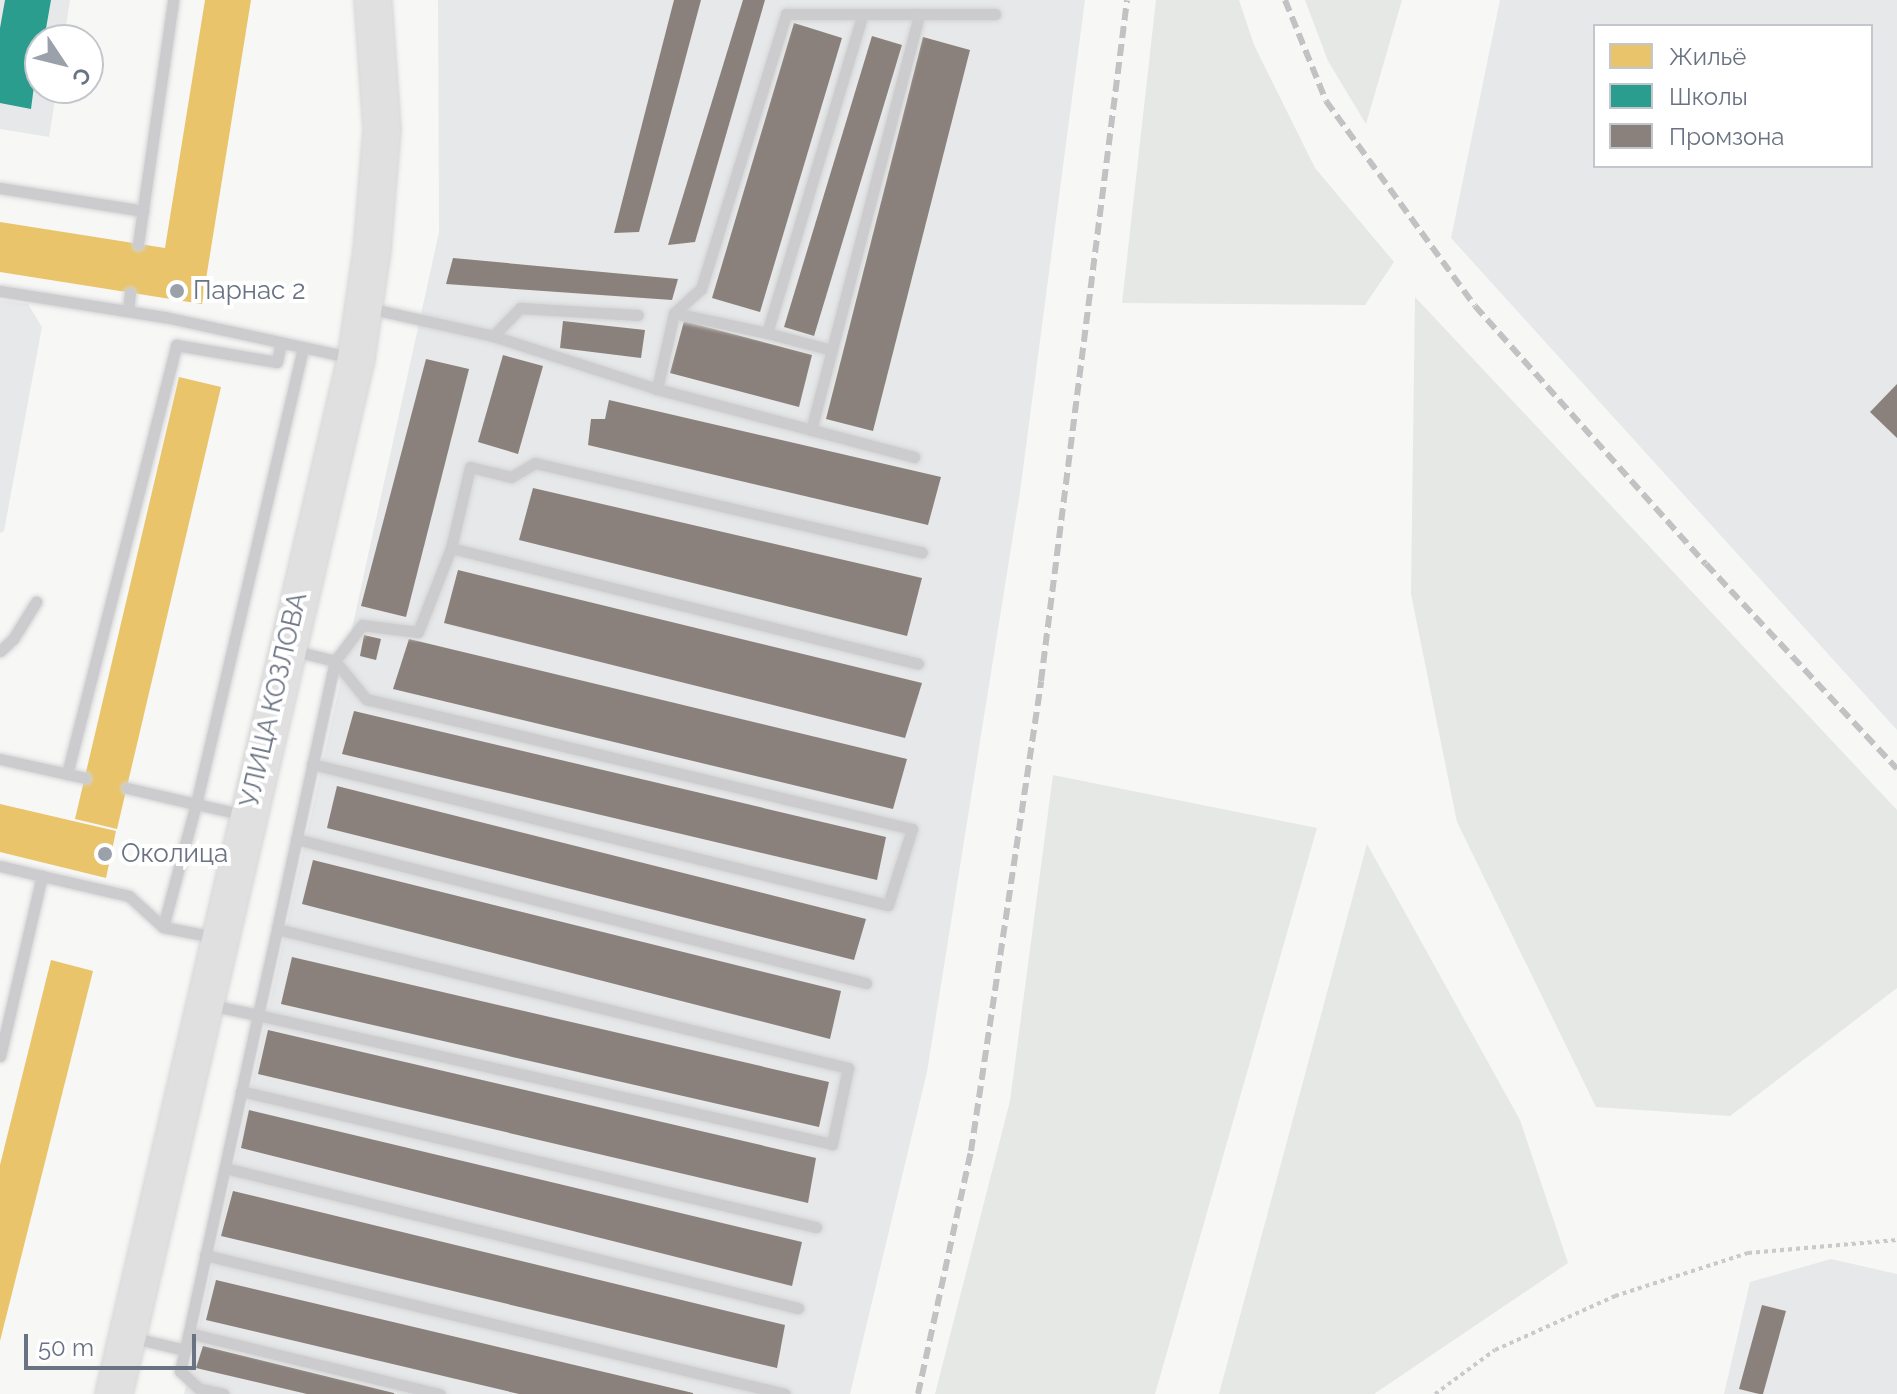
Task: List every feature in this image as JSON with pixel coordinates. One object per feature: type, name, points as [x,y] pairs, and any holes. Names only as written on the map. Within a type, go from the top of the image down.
[{"type":"main road","name":"УЛИЦА КОЗЛОВА","points":[[114,1394],[356,359],[372,251],[382,129],[373,0]]},
{"type":"lane","points":[[138,244],[173,0]]},
{"type":"lane","points":[[657,389],[674,313],[701,289],[786,14],[995,14]]},
{"type":"lane","points":[[767,333],[863,14]]},
{"type":"lane","points":[[811,430],[919,14]]},
{"type":"lane","points":[[0,188],[143,211]]},
{"type":"lane","points":[[0,291],[128,311],[356,359]]},
{"type":"lane","points":[[128,311],[130,293]]},
{"type":"lane","points":[[363,307],[493,336],[657,389],[914,457]]},
{"type":"lane","points":[[493,336],[520,308],[638,315]]},
{"type":"lane","points":[[674,313],[832,350]]},
{"type":"lane","points":[[67,774],[176,345],[277,362],[281,342]]},
{"type":"lane","points":[[163,927],[196,804],[303,347]]},
{"type":"lane","points":[[223,1394],[198,1388],[180,1371],[335,661],[362,625],[418,632],[451,548],[470,467],[511,477],[535,463],[922,552]]},
{"type":"lane","points":[[451,548],[918,664]]},
{"type":"lane","points":[[0,651],[13,639],[36,602]]},
{"type":"lane","points":[[286,649],[335,661],[366,699],[912,829],[888,905],[312,764]]},
{"type":"lane","points":[[0,759],[85,778]]},
{"type":"lane","points":[[127,788],[247,816]]},
{"type":"lane","points":[[296,839],[866,983]]},
{"type":"lane","points":[[0,866],[129,896],[163,927],[219,938]]},
{"type":"lane","points":[[0,1056],[42,876]]},
{"type":"lane","points":[[203,1003],[832,1144],[848,1068],[277,929]]},
{"type":"lane","points":[[241,1091],[816,1227]]},
{"type":"lane","points":[[225,1168],[798,1308]]},
{"type":"lane","points":[[205,1255],[785,1394]]},
{"type":"lane","points":[[189,1333],[440,1394]]},
{"type":"lane","points":[[128,1336],[185,1350]]},
{"type":"path","points":[[1435,1394],[1495,1350],[1615,1296],[1748,1253],[1897,1240]]},
{"type":"shaded area","points":[[0,0],[70,0],[66,24],[24,24],[24,104],[54,104],[49,137],[0,129]]},
{"type":"shaded area","points":[[438,0],[1085,0],[1020,492],[927,1072],[850,1394],[184,1394],[439,232]]},
{"type":"shaded area","points":[[1156,0],[1239,0],[1254,45],[1315,168],[1394,262],[1365,305],[1122,303]]},
{"type":"shaded area","points":[[1305,0],[1402,0],[1366,124],[1328,61]]},
{"type":"shaded area","points":[[1500,0],[1897,0],[1897,730],[1451,238]]},
{"type":"shaded area","points":[[1415,297],[1897,810],[1897,988],[1730,1116],[1596,1107],[1457,822],[1411,594]]},
{"type":"shaded area","points":[[0,300],[28,304],[42,327],[4,531],[0,533]]},
{"type":"shaded area","points":[[1053,775],[1317,828],[1155,1394],[935,1394],[1010,1101]]},
{"type":"shaded area","points":[[1367,844],[1520,1120],[1568,1263],[1374,1394],[1219,1394]]},
{"type":"shaded area","points":[[1831,1259],[1897,1274],[1897,1394],[1724,1394],[1750,1282]]},
{"type":"building: Жильё","points":[[205,0],[251,0],[202,304],[0,272],[0,222],[165,248]]},
{"type":"building: Жильё","points":[[179,377],[221,387],[117,829],[75,819]]},
{"type":"building: Жильё","points":[[0,804],[116,831],[106,878],[0,852]]},
{"type":"building: Жильё","points":[[51,960],[93,971],[0,1341],[0,1165]]},
{"type":"building: Школы","points":[[5,0],[51,0],[47,24],[24,24],[24,104],[32,104],[31,109],[0,103],[0,28]]},
{"type":"building: Промзона","points":[[674,0],[701,0],[639,232],[614,233]]},
{"type":"building: Промзона","points":[[743,0],[765,0],[695,242],[668,245]]},
{"type":"building: Промзона","points":[[794,23],[842,38],[760,312],[712,298]]},
{"type":"building: Промзона","points":[[872,36],[902,45],[814,336],[784,327]]},
{"type":"building: Промзона","points":[[923,37],[970,50],[873,431],[826,419]]},
{"type":"building: Промзона","points":[[453,258],[678,279],[672,300],[446,284]]},
{"type":"building: Промзона","points":[[563,321],[645,330],[641,358],[560,348]]},
{"type":"building: Промзона","points":[[684,321],[812,355],[799,407],[670,373]]},
{"type":"building: Промзона","points":[[503,355],[543,366],[518,454],[478,442]]},
{"type":"building: Промзона","points":[[426,359],[469,369],[406,617],[361,606]]},
{"type":"building: Промзона","points":[[1897,384],[1897,438],[1870,412]]},
{"type":"building: Промзона","points":[[609,400],[941,477],[928,525],[588,445],[591,419],[605,419]]},
{"type":"building: Промзона","points":[[533,488],[922,578],[907,636],[519,540]]},
{"type":"building: Промзона","points":[[458,570],[922,683],[905,738],[444,623]]},
{"type":"building: Промзона","points":[[364,635],[381,639],[376,660],[360,656]]},
{"type":"building: Промзона","points":[[409,639],[907,759],[893,809],[393,689]]},
{"type":"building: Промзона","points":[[354,711],[886,837],[877,880],[342,754]]},
{"type":"building: Промзона","points":[[337,786],[866,919],[854,960],[327,828]]},
{"type":"building: Промзона","points":[[313,860],[841,991],[830,1039],[302,904]]},
{"type":"building: Промзона","points":[[292,957],[829,1082],[819,1127],[281,1004]]},
{"type":"building: Промзона","points":[[268,1030],[816,1158],[808,1203],[258,1074]]},
{"type":"building: Промзона","points":[[249,1110],[802,1242],[792,1286],[241,1148]]},
{"type":"building: Промзона","points":[[233,1191],[785,1325],[777,1368],[221,1236]]},
{"type":"building: Промзона","points":[[216,1280],[693,1394],[519,1394],[206,1320]]},
{"type":"building: Промзона","points":[[1762,1305],[1786,1311],[1763,1394],[1759,1394],[1739,1389]]},
{"type":"building: Промзона","points":[[203,1346],[394,1394],[307,1394],[196,1368]]},
{"type":"railway","points":[[918,1394],[971,1151],[1041,681],[1127,0]]},
{"type":"railway","points":[[1285,0],[1326,101],[1475,306],[1706,564],[1897,769]]},
{"type":"place","name":"Парнас 2","points":[[177,291]]},
{"type":"place","name":"Околица","points":[[105,854]]}]
